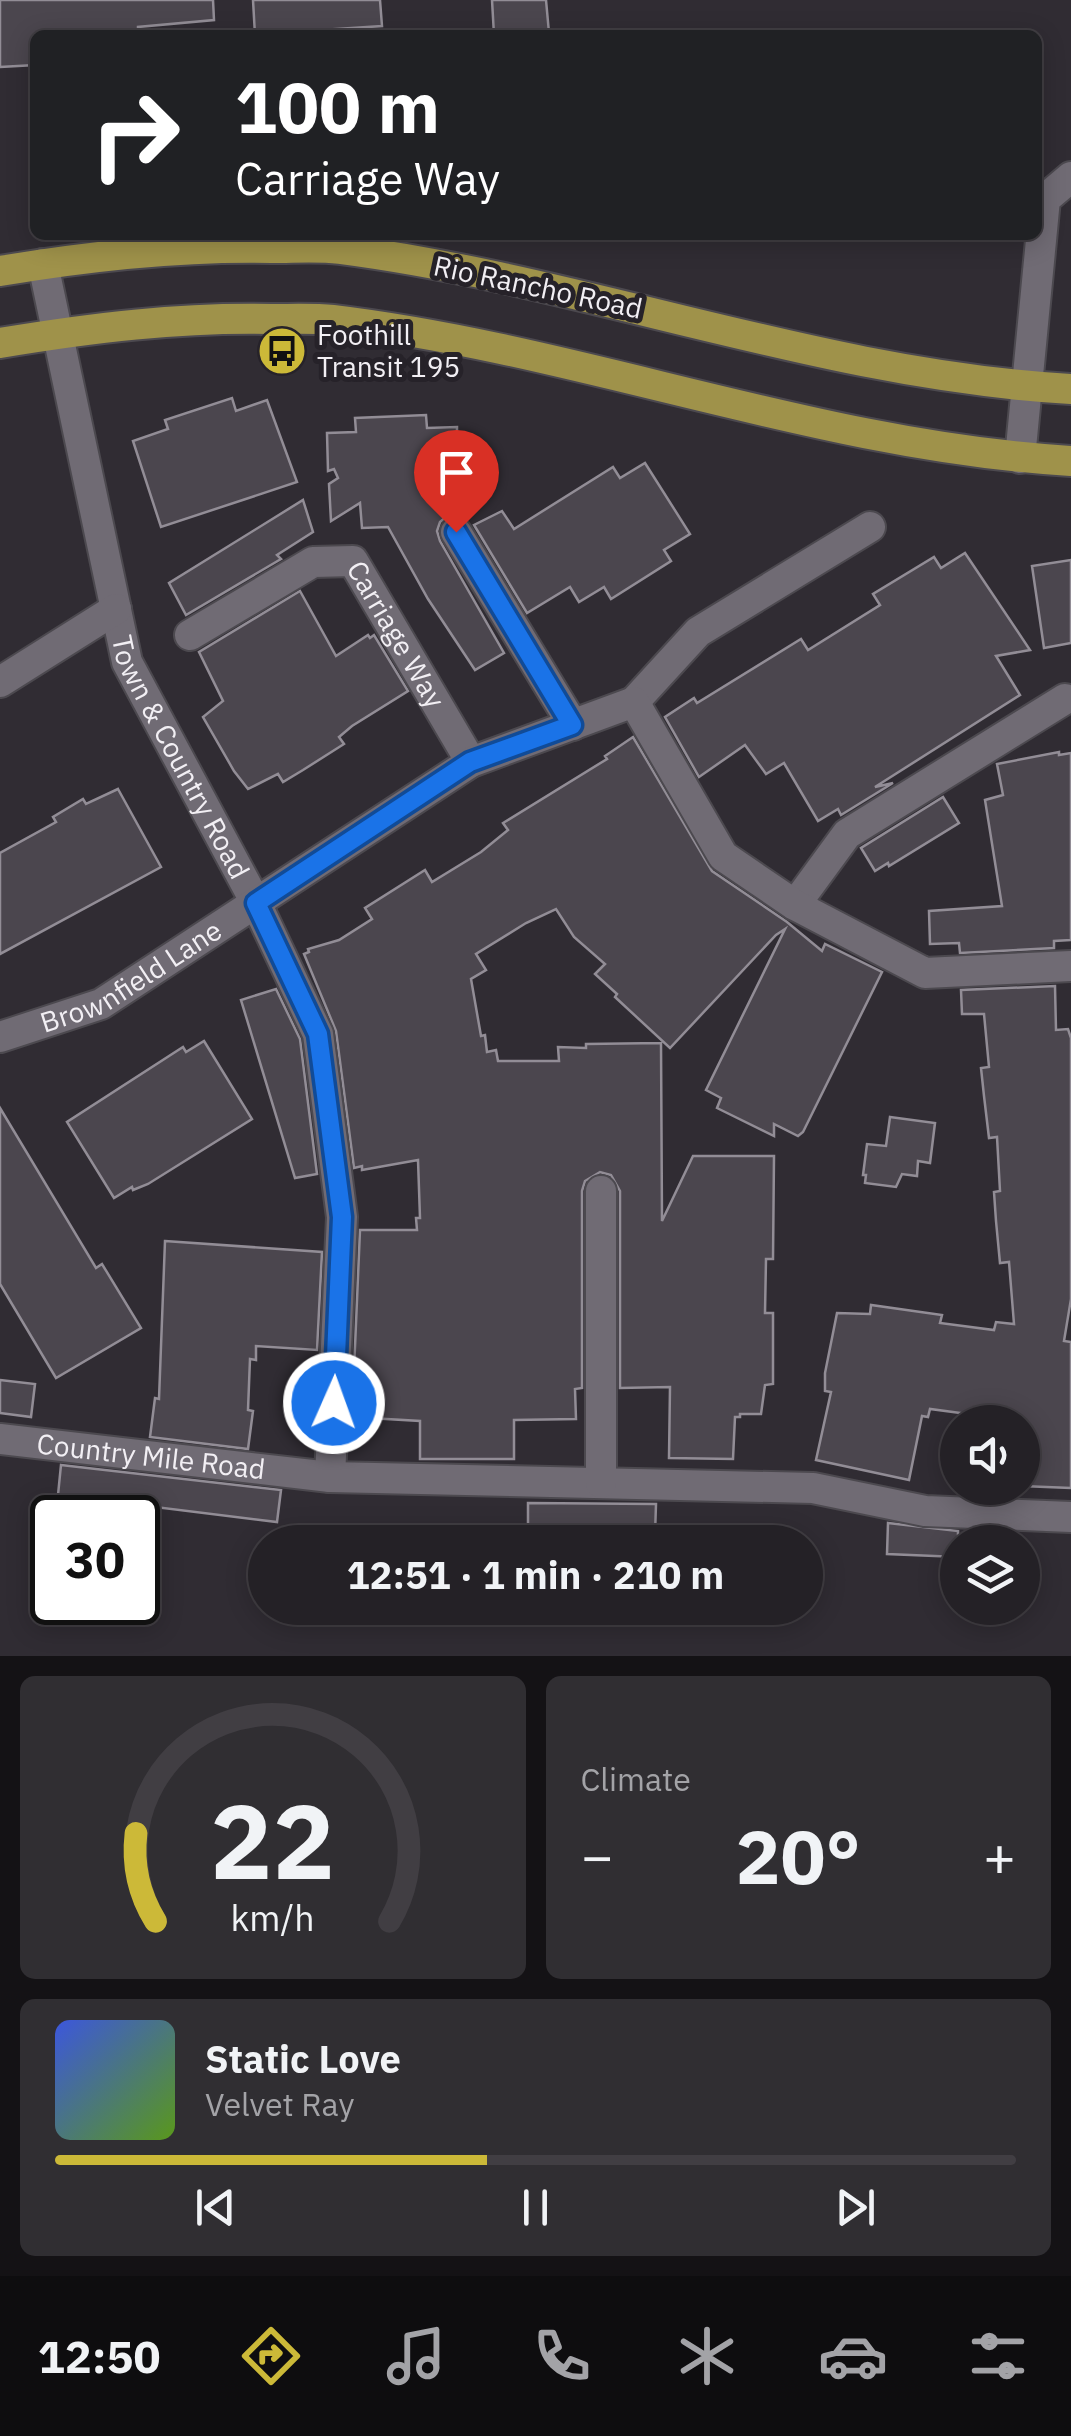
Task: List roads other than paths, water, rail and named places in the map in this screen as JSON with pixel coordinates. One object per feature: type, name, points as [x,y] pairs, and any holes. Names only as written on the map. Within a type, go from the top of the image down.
[{"type":"main road","name":"Rio Rancho Road","points":[[0,271],[192,246],[337,248],[554,287],[843,358],[1026,387],[1071,389]]},
{"type":"main road","points":[[0,343],[196,318],[331,320],[539,357],[828,428],[1020,458],[1071,461]]},
{"type":"street","points":[[1042,230],[1045,200],[1071,176]]},
{"type":"street","points":[[1020,458],[1041,240]]},
{"type":"street","name":"Town & Country Road","points":[[43,264],[127,662],[256,903],[318,1034],[342,1217],[330,1477]]},
{"type":"street","points":[[256,903],[470,762],[634,702],[698,632],[870,526]]},
{"type":"street","points":[[456,532],[572,725]]},
{"type":"street","name":"Carriage Way","points":[[190,635],[313,562],[353,561],[470,762]]},
{"type":"street","points":[[0,682],[116,609]]},
{"type":"street","points":[[795,906],[847,834],[1064,699]]},
{"type":"street","points":[[634,702],[722,856],[795,906],[925,973],[1071,966]]},
{"type":"street","name":"Brownfield Lane","points":[[0,1037],[101,1004],[256,903]]},
{"type":"street","points":[[601,1483],[602,1191]]},
{"type":"street","name":"Country Mile Road","points":[[0,1438],[330,1477],[813,1488],[924,1510],[1071,1517]]},
{"type":"place","name":"Foothill Transit 195","points":[[282,351]]}]
